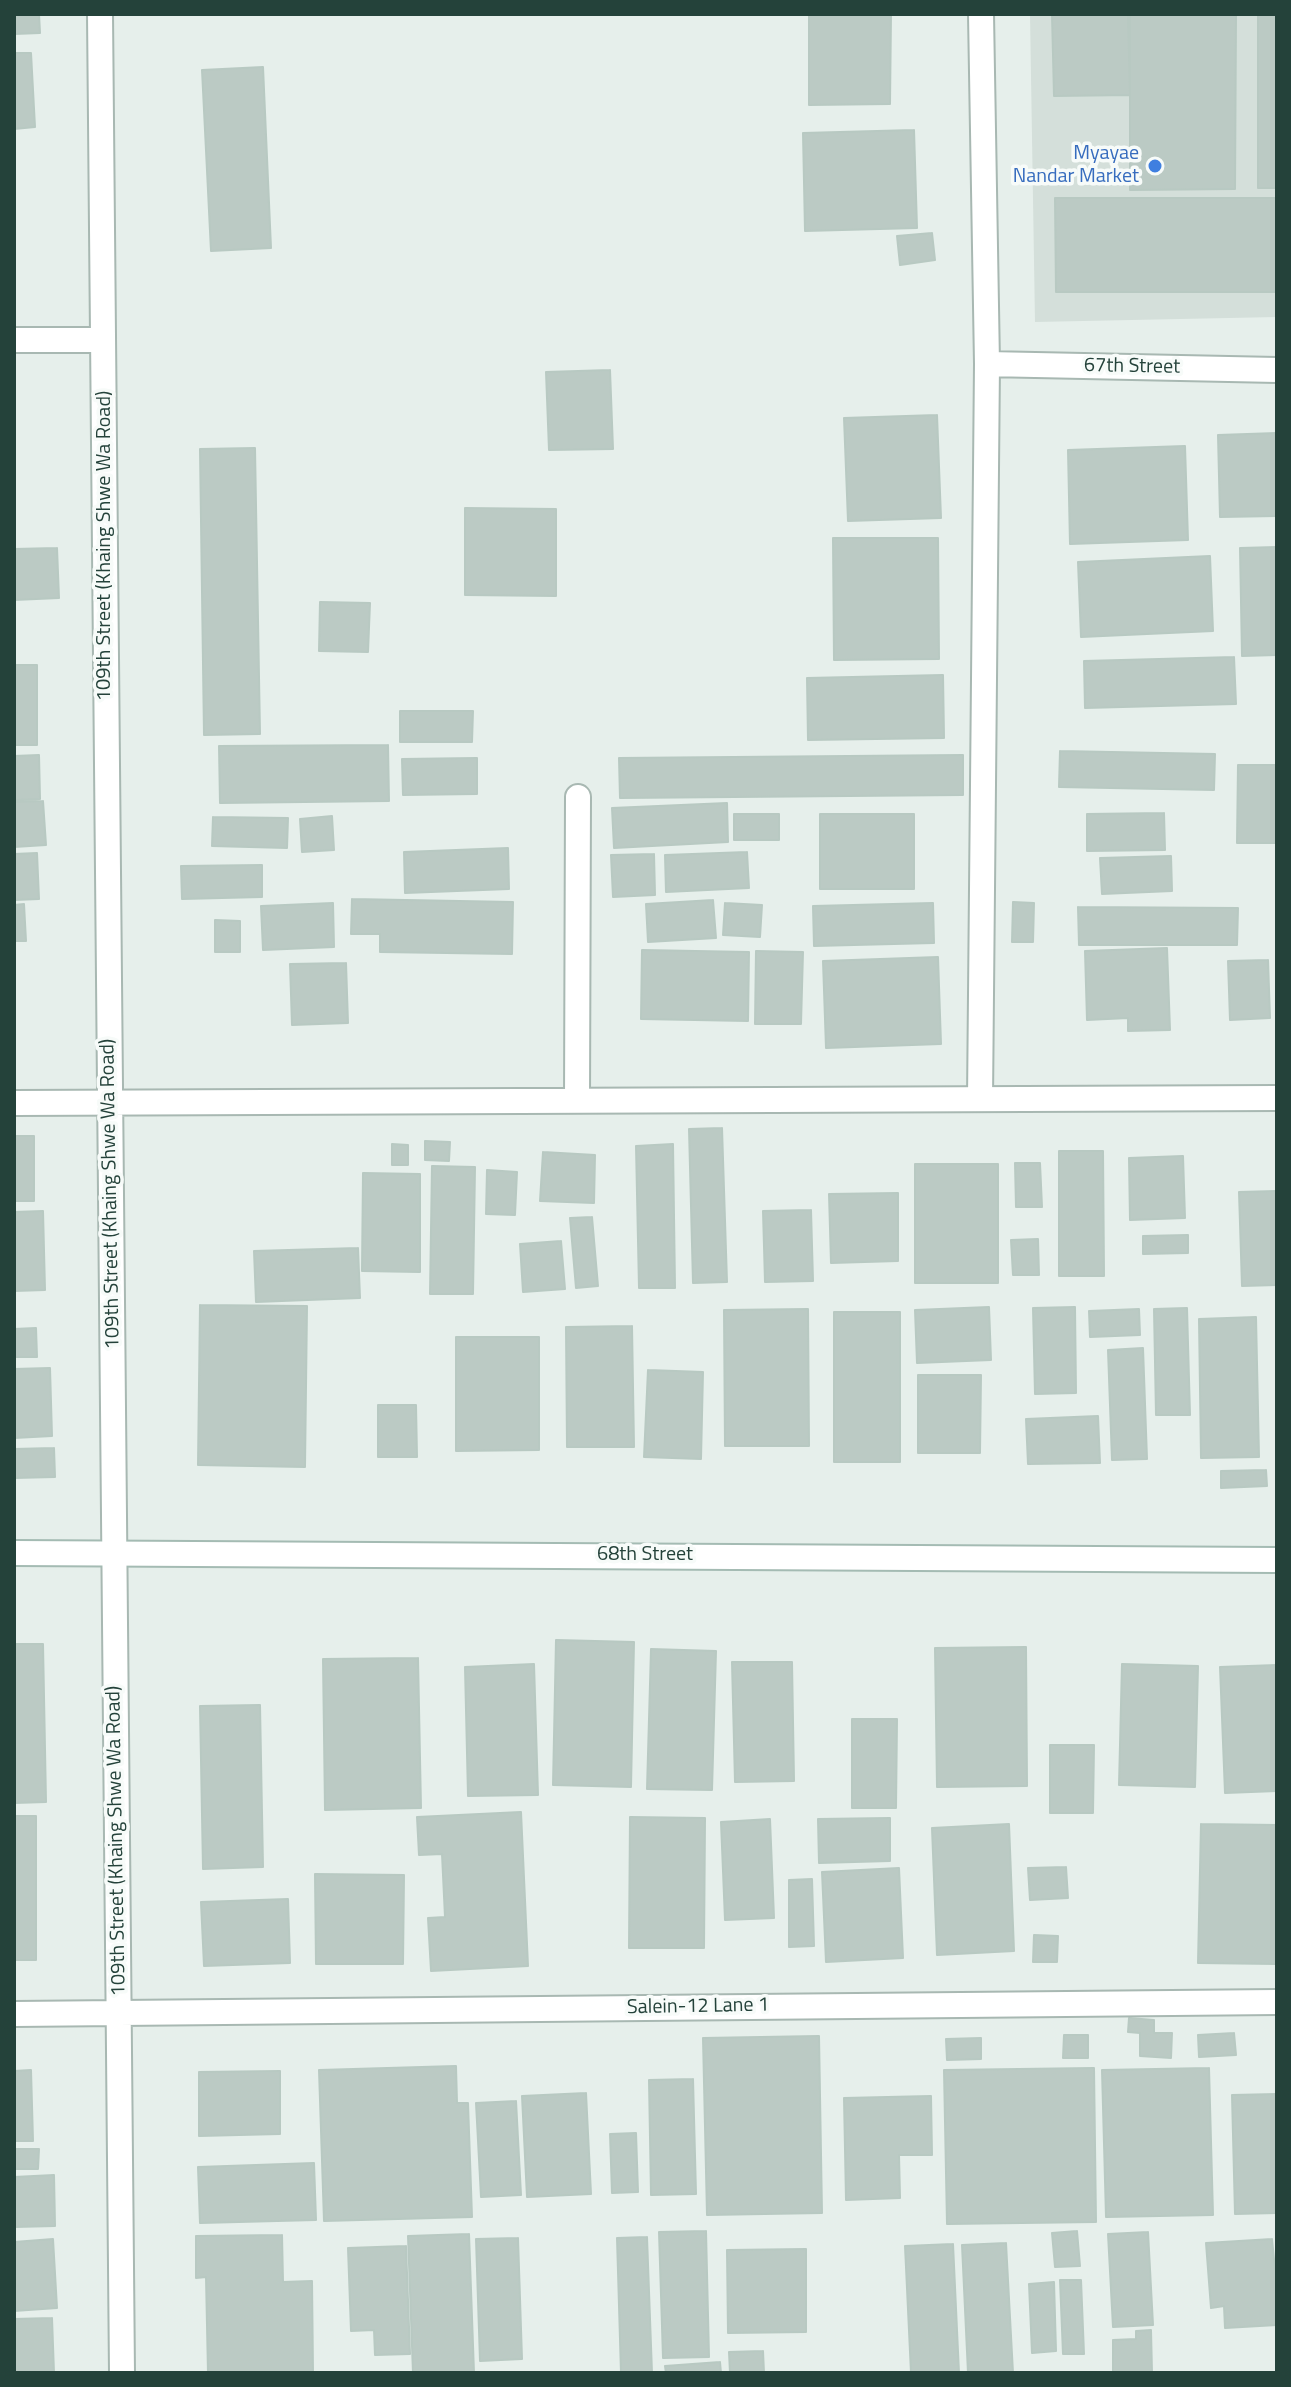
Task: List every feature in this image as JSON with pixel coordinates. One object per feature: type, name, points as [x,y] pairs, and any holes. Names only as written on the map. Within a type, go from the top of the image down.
[{"type":"street","name":"109th Street (Khaing Shwe Wa Road)","points":[[100,14],[122,2373]]},
{"type":"street","points":[[980,1099],[987,364],[981,14]]},
{"type":"street","points":[[14,340],[103,340]]},
{"type":"street","name":"67th Street","points":[[987,364],[1277,370]]},
{"type":"street","points":[[577,1101],[578,797]]},
{"type":"street","points":[[14,1103],[1277,1098]]},
{"type":"street","name":"68th Street","points":[[14,1553],[1277,1560]]},
{"type":"street","name":"Salein-12 Lane 1","points":[[14,2014],[1277,2002]]},
{"type":"shaded area","name":"Myayae Nandar Market","points":[[1030,14],[1277,14],[1277,317],[1035,322]]},
{"type":"building","points":[[14,14],[39,14],[40,33],[14,34]]},
{"type":"building","points":[[809,14],[891,14],[890,104],[809,105]]},
{"type":"building","points":[[1052,14],[1128,14],[1130,95],[1054,96]]},
{"type":"building","points":[[1130,14],[1236,14],[1235,189],[1130,190]]},
{"type":"building","points":[[1258,14],[1277,14],[1277,188],[1258,188]]},
{"type":"building","points":[[14,53],[31,53],[35,127],[14,129]]},
{"type":"building","points":[[263,67],[271,248],[211,251],[202,70]]},
{"type":"building","points":[[914,130],[917,228],[805,231],[803,133]]},
{"type":"building","points":[[1055,198],[1277,198],[1277,292],[1056,292]]},
{"type":"building","points":[[932,233],[935,260],[900,265],[897,236]]},
{"type":"building","points":[[610,370],[613,449],[549,450],[546,372]]},
{"type":"building","points":[[937,415],[941,518],[848,521],[844,418]]},
{"type":"building","points":[[1277,433],[1277,516],[1220,517],[1218,435]]},
{"type":"building","points":[[1185,446],[1188,540],[1070,544],[1068,450]]},
{"type":"building","points":[[255,448],[260,734],[204,735],[200,449]]},
{"type":"building","points":[[465,508],[556,509],[556,596],[465,595]]},
{"type":"building","points":[[833,538],[938,538],[939,659],[834,660]]},
{"type":"building","points":[[1277,547],[1277,655],[1242,656],[1240,548]]},
{"type":"building","points":[[57,548],[59,598],[14,600],[14,549]]},
{"type":"building","points":[[1210,556],[1213,631],[1081,637],[1078,562]]},
{"type":"building","points":[[320,602],[370,603],[368,652],[319,651]]},
{"type":"building","points":[[1234,657],[1236,704],[1085,708],[1084,661]]},
{"type":"building","points":[[14,665],[37,665],[37,745],[14,745]]},
{"type":"building","points":[[943,675],[944,738],[808,740],[807,678]]},
{"type":"building","points":[[400,711],[473,711],[472,742],[400,742]]},
{"type":"building","points":[[388,745],[389,801],[220,803],[219,746]]},
{"type":"building","points":[[1060,751],[1215,754],[1214,790],[1059,787]]},
{"type":"building","points":[[39,755],[40,799],[14,800],[14,756]]},
{"type":"building","points":[[963,755],[963,795],[620,798],[619,758]]},
{"type":"building","points":[[477,758],[477,794],[403,795],[402,759]]},
{"type":"building","points":[[1238,765],[1277,765],[1277,843],[1237,843]]},
{"type":"building","points":[[43,801],[46,845],[14,847],[14,802]]},
{"type":"building","points":[[727,803],[728,842],[614,848],[612,808]]},
{"type":"building","points":[[1164,813],[1165,850],[1087,851],[1087,814]]},
{"type":"building","points":[[734,814],[779,814],[779,840],[734,840]]},
{"type":"building","points":[[820,814],[914,814],[914,889],[820,889]]},
{"type":"building","points":[[332,816],[334,850],[302,852],[300,819]]},
{"type":"building","points":[[213,817],[288,818],[287,848],[212,846]]},
{"type":"building","points":[[508,848],[509,889],[405,893],[404,852]]},
{"type":"building","points":[[747,852],[749,888],[666,892],[665,855]]},
{"type":"building","points":[[37,853],[39,899],[14,900],[14,854]]},
{"type":"building","points":[[654,854],[655,895],[613,897],[611,855]]},
{"type":"building","points":[[1171,856],[1172,891],[1102,894],[1100,858]]},
{"type":"building","points":[[262,865],[262,897],[182,899],[181,866]]},
{"type":"building","points":[[352,899],[513,902],[512,954],[380,952],[380,934],[351,934]]},
{"type":"building","points":[[713,900],[716,938],[648,942],[646,904]]},
{"type":"building","points":[[1013,902],[1034,903],[1033,942],[1012,942]]},
{"type":"building","points":[[333,903],[334,947],[263,950],[261,906]]},
{"type":"building","points":[[725,903],[762,905],[760,937],[723,935]]},
{"type":"building","points":[[933,903],[934,943],[814,946],[813,906]]},
{"type":"building","points":[[24,904],[26,941],[14,941],[14,905]]},
{"type":"building","points":[[1078,907],[1238,908],[1237,945],[1079,945]]},
{"type":"building","points":[[215,920],[240,921],[240,952],[215,952]]},
{"type":"building","points":[[1167,948],[1170,1030],[1128,1031],[1128,1018],[1087,1020],[1085,951]]},
{"type":"building","points":[[642,950],[749,952],[748,1021],[641,1019]]},
{"type":"building","points":[[756,951],[803,952],[801,1024],[755,1024]]},
{"type":"building","points":[[938,957],[941,1044],[826,1048],[823,961]]},
{"type":"building","points":[[1268,960],[1270,1018],[1230,1020],[1228,961]]},
{"type":"building","points":[[346,963],[348,1023],[292,1025],[290,964]]},
{"type":"building","points":[[722,1128],[727,1282],[693,1283],[689,1129]]},
{"type":"building","points":[[14,1136],[34,1136],[34,1201],[14,1201]]},
{"type":"building","points":[[425,1141],[450,1142],[449,1161],[425,1160]]},
{"type":"building","points":[[392,1144],[408,1145],[408,1165],[392,1165]]},
{"type":"building","points":[[673,1144],[675,1288],[639,1288],[636,1146]]},
{"type":"building","points":[[1059,1151],[1103,1151],[1104,1276],[1059,1276]]},
{"type":"building","points":[[543,1152],[595,1155],[594,1203],[540,1201]]},
{"type":"building","points":[[1183,1156],[1185,1218],[1130,1220],[1129,1158]]},
{"type":"building","points":[[1015,1163],[1040,1163],[1042,1207],[1016,1207]]},
{"type":"building","points":[[915,1164],[998,1164],[998,1283],[915,1283]]},
{"type":"building","points":[[432,1166],[475,1167],[473,1294],[430,1294]]},
{"type":"building","points":[[487,1170],[517,1172],[515,1215],[486,1214]]},
{"type":"building","points":[[363,1173],[420,1174],[420,1272],[362,1271]]},
{"type":"building","points":[[1277,1191],[1277,1285],[1242,1286],[1239,1192]]},
{"type":"building","points":[[898,1193],[898,1261],[831,1263],[829,1194]]},
{"type":"building","points":[[811,1210],[813,1281],[765,1282],[763,1211]]},
{"type":"building","points":[[43,1211],[45,1290],[14,1291],[14,1212]]},
{"type":"building","points":[[592,1217],[598,1286],[576,1288],[570,1218]]},
{"type":"building","points":[[1188,1235],[1188,1253],[1143,1254],[1143,1236]]},
{"type":"building","points":[[1038,1239],[1039,1275],[1013,1275],[1011,1240]]},
{"type":"building","points":[[561,1241],[565,1289],[523,1292],[520,1244]]},
{"type":"building","points":[[358,1248],[360,1298],[256,1302],[254,1251]]},
{"type":"building","points":[[200,1305],[307,1306],[305,1467],[198,1465]]},
{"type":"building","points":[[989,1307],[991,1360],[917,1363],[915,1310]]},
{"type":"building","points":[[1075,1307],[1076,1393],[1035,1394],[1033,1308]]},
{"type":"building","points":[[1187,1308],[1190,1415],[1156,1415],[1154,1309]]},
{"type":"building","points":[[808,1309],[809,1446],[725,1446],[724,1310]]},
{"type":"building","points":[[1139,1309],[1140,1335],[1090,1337],[1089,1311]]},
{"type":"building","points":[[834,1312],[900,1312],[900,1462],[834,1462]]},
{"type":"building","points":[[1256,1317],[1259,1457],[1201,1458],[1199,1319]]},
{"type":"building","points":[[632,1326],[634,1447],[567,1447],[566,1327]]},
{"type":"building","points":[[36,1328],[37,1357],[14,1357],[14,1329]]},
{"type":"building","points":[[456,1337],[539,1337],[539,1450],[456,1451]]},
{"type":"building","points":[[1143,1348],[1147,1459],[1112,1460],[1108,1350]]},
{"type":"building","points":[[50,1368],[52,1436],[14,1438],[14,1369]]},
{"type":"building","points":[[648,1370],[703,1372],[701,1459],[644,1457]]},
{"type":"building","points":[[918,1375],[981,1375],[980,1453],[918,1453]]},
{"type":"building","points":[[378,1405],[416,1405],[417,1457],[378,1457]]},
{"type":"building","points":[[1098,1416],[1100,1463],[1028,1464],[1026,1419]]},
{"type":"building","points":[[54,1448],[55,1477],[14,1478],[14,1449]]},
{"type":"building","points":[[1266,1470],[1267,1486],[1221,1488],[1221,1471]]},
{"type":"building","points":[[556,1640],[634,1642],[631,1787],[553,1785]]},
{"type":"building","points":[[14,1644],[43,1644],[46,1802],[14,1803]]},
{"type":"building","points":[[1026,1647],[1027,1786],[937,1787],[935,1648]]},
{"type":"building","points":[[651,1649],[716,1651],[712,1790],[647,1789]]},
{"type":"building","points":[[418,1658],[421,1808],[325,1810],[323,1659]]},
{"type":"building","points":[[732,1662],[792,1662],[794,1781],[735,1782]]},
{"type":"building","points":[[534,1664],[538,1795],[468,1796],[465,1667]]},
{"type":"building","points":[[1122,1664],[1198,1666],[1195,1787],[1119,1785]]},
{"type":"building","points":[[1277,1665],[1277,1791],[1225,1793],[1220,1667]]},
{"type":"building","points":[[260,1705],[263,1867],[203,1869],[200,1706]]},
{"type":"building","points":[[852,1719],[897,1719],[896,1808],[852,1808]]},
{"type":"building","points":[[1050,1745],[1094,1745],[1093,1813],[1050,1813]]},
{"type":"building","points":[[521,1812],[528,1966],[431,1971],[428,1918],[445,1917],[442,1854],[419,1855],[417,1817]]},
{"type":"building","points":[[14,1816],[36,1816],[36,1960],[14,1960]]},
{"type":"building","points":[[630,1817],[705,1818],[704,1948],[629,1948]]},
{"type":"building","points":[[890,1818],[890,1861],[819,1863],[818,1819]]},
{"type":"building","points":[[770,1819],[774,1918],[725,1920],[721,1822]]},
{"type":"building","points":[[1009,1824],[1014,1951],[937,1955],[932,1828]]},
{"type":"building","points":[[1201,1824],[1277,1825],[1277,1964],[1198,1963]]},
{"type":"building","points":[[1066,1867],[1068,1898],[1030,1900],[1028,1868]]},
{"type":"building","points":[[899,1868],[903,1958],[826,1962],[822,1872]]},
{"type":"building","points":[[315,1874],[404,1875],[403,1964],[316,1964]]},
{"type":"building","points":[[812,1879],[814,1946],[789,1947],[789,1880]]},
{"type":"building","points":[[288,1899],[290,1963],[204,1966],[201,1902]]},
{"type":"building","points":[[1034,1935],[1058,1936],[1057,1962],[1033,1962]]},
{"type":"building","points":[[1129,2018],[1154,2020],[1154,2033],[1172,2033],[1171,2058],[1140,2056],[1140,2033],[1128,2032]]},
{"type":"building","points":[[1234,2033],[1236,2055],[1199,2057],[1198,2035]]},
{"type":"building","points":[[1064,2035],[1088,2035],[1088,2058],[1063,2058]]},
{"type":"building","points":[[819,2036],[822,2213],[707,2215],[703,2038]]},
{"type":"building","points":[[981,2038],[981,2059],[947,2060],[946,2039]]},
{"type":"building","points":[[456,2066],[457,2103],[468,2103],[472,2217],[324,2221],[319,2070]]},
{"type":"building","points":[[1094,2068],[1096,2222],[947,2224],[944,2070]]},
{"type":"building","points":[[1209,2068],[1213,2215],[1106,2217],[1102,2070]]},
{"type":"building","points":[[31,2070],[33,2141],[14,2141],[14,2071]]},
{"type":"building","points":[[280,2071],[280,2134],[199,2136],[199,2072]]},
{"type":"building","points":[[693,2079],[696,2194],[651,2195],[649,2080]]},
{"type":"building","points":[[586,2093],[591,2194],[527,2197],[522,2096]]},
{"type":"building","points":[[1277,2094],[1277,2213],[1235,2214],[1232,2095]]},
{"type":"building","points":[[931,2096],[932,2155],[899,2155],[900,2198],[846,2200],[844,2098]]},
{"type":"building","points":[[516,2101],[521,2195],[481,2197],[476,2103]]},
{"type":"building","points":[[636,2133],[638,2192],[612,2193],[610,2134]]},
{"type":"building","points":[[14,2149],[39,2149],[38,2169],[14,2169]]},
{"type":"building","points":[[314,2163],[316,2220],[200,2223],[198,2167]]},
{"type":"building","points":[[54,2175],[55,2226],[14,2227],[14,2177]]},
{"type":"building","points":[[706,2231],[709,2357],[663,2358],[659,2232]]},
{"type":"building","points":[[1077,2231],[1080,2266],[1055,2267],[1052,2233]]},
{"type":"building","points":[[1148,2232],[1153,2325],[1113,2327],[1108,2234]]},
{"type":"building","points":[[469,2234],[474,2373],[413,2373],[408,2236]]},
{"type":"building","points":[[282,2235],[283,2282],[312,2281],[313,2373],[208,2373],[206,2277],[196,2278],[196,2236]]},
{"type":"building","points":[[647,2237],[652,2373],[621,2373],[617,2238]]},
{"type":"building","points":[[518,2238],[522,2359],[480,2361],[476,2239]]},
{"type":"building","points":[[53,2239],[57,2308],[14,2311],[14,2242]]},
{"type":"building","points":[[1272,2239],[1277,2269],[1277,2325],[1225,2328],[1224,2306],[1211,2308],[1206,2243]]},
{"type":"building","points":[[1006,2243],[1013,2373],[968,2373],[962,2245]]},
{"type":"building","points":[[953,2244],[959,2373],[911,2373],[905,2246]]},
{"type":"building","points":[[406,2246],[410,2354],[375,2355],[374,2330],[351,2331],[348,2248]]},
{"type":"building","points":[[806,2249],[806,2332],[728,2333],[727,2250]]},
{"type":"building","points":[[1060,2280],[1081,2280],[1084,2354],[1063,2354]]},
{"type":"building","points":[[1054,2282],[1056,2351],[1032,2353],[1029,2284]]},
{"type":"building","points":[[52,2318],[54,2373],[14,2373],[14,2319]]},
{"type":"building","points":[[1151,2330],[1152,2373],[1113,2373],[1113,2340],[1136,2339],[1136,2331]]},
{"type":"building","points":[[763,2351],[764,2373],[730,2373],[729,2352]]},
{"type":"building","points":[[720,2362],[721,2373],[666,2373],[665,2366]]},
{"type":"place","name":"Myayae Nandar Market","points":[[1155,166]]}]
